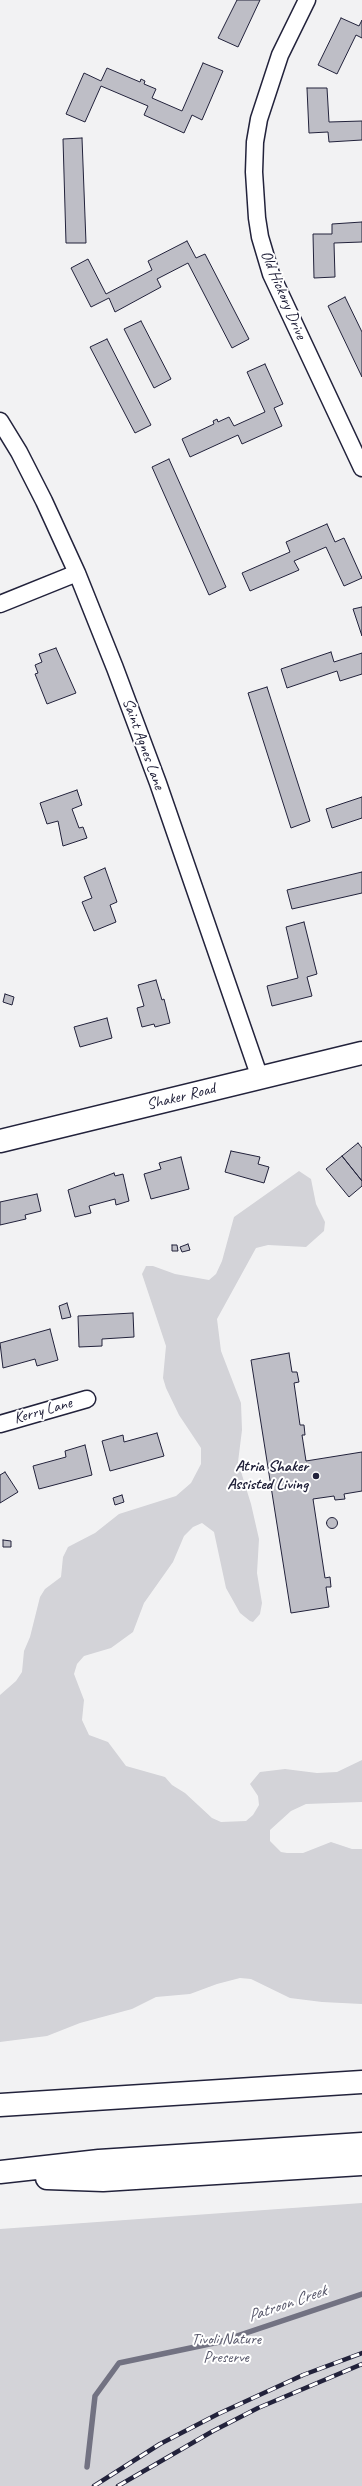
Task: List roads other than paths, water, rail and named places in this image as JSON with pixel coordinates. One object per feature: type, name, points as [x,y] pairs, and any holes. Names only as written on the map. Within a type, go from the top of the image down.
[{"type":"main road","name":"Shaker Road","points":[[0,1141],[362,1053]]},
{"type":"main road","points":[[0,2105],[362,2082]]},
{"type":"main road","points":[[0,2172],[99,2161],[362,2144]]},
{"type":"main road","points":[[0,2176],[103,2180],[362,2164]]},
{"type":"street","name":"Old Hickory Drive","points":[[307,0],[280,55],[264,98],[255,142],[254,178],[256,211],[260,237],[271,274],[362,468]]},
{"type":"street","name":"Saint Agnes Lane","points":[[0,421],[28,469],[77,573],[158,784],[260,1078]]},
{"type":"street","points":[[0,604],[77,573]]},
{"type":"street","name":"Kerry Lane","points":[[0,1424],[87,1399]]},
{"type":"waterway","name":"Patroon Creek","points":[[87,2467],[95,2396],[119,2363],[219,2342],[362,2294]]},
{"type":"railway","points":[[94,2486],[160,2444],[218,2414],[303,2375],[362,2353]]},
{"type":"railway","points":[[118,2486],[213,2431],[258,2408],[362,2364]]},
{"type":"place","name":"Atria Shaker Assisted Living","points":[[316,1476]]},
{"type":"park label","name":"Tivoli Nature Preserve","points":[[226,2349]]}]
